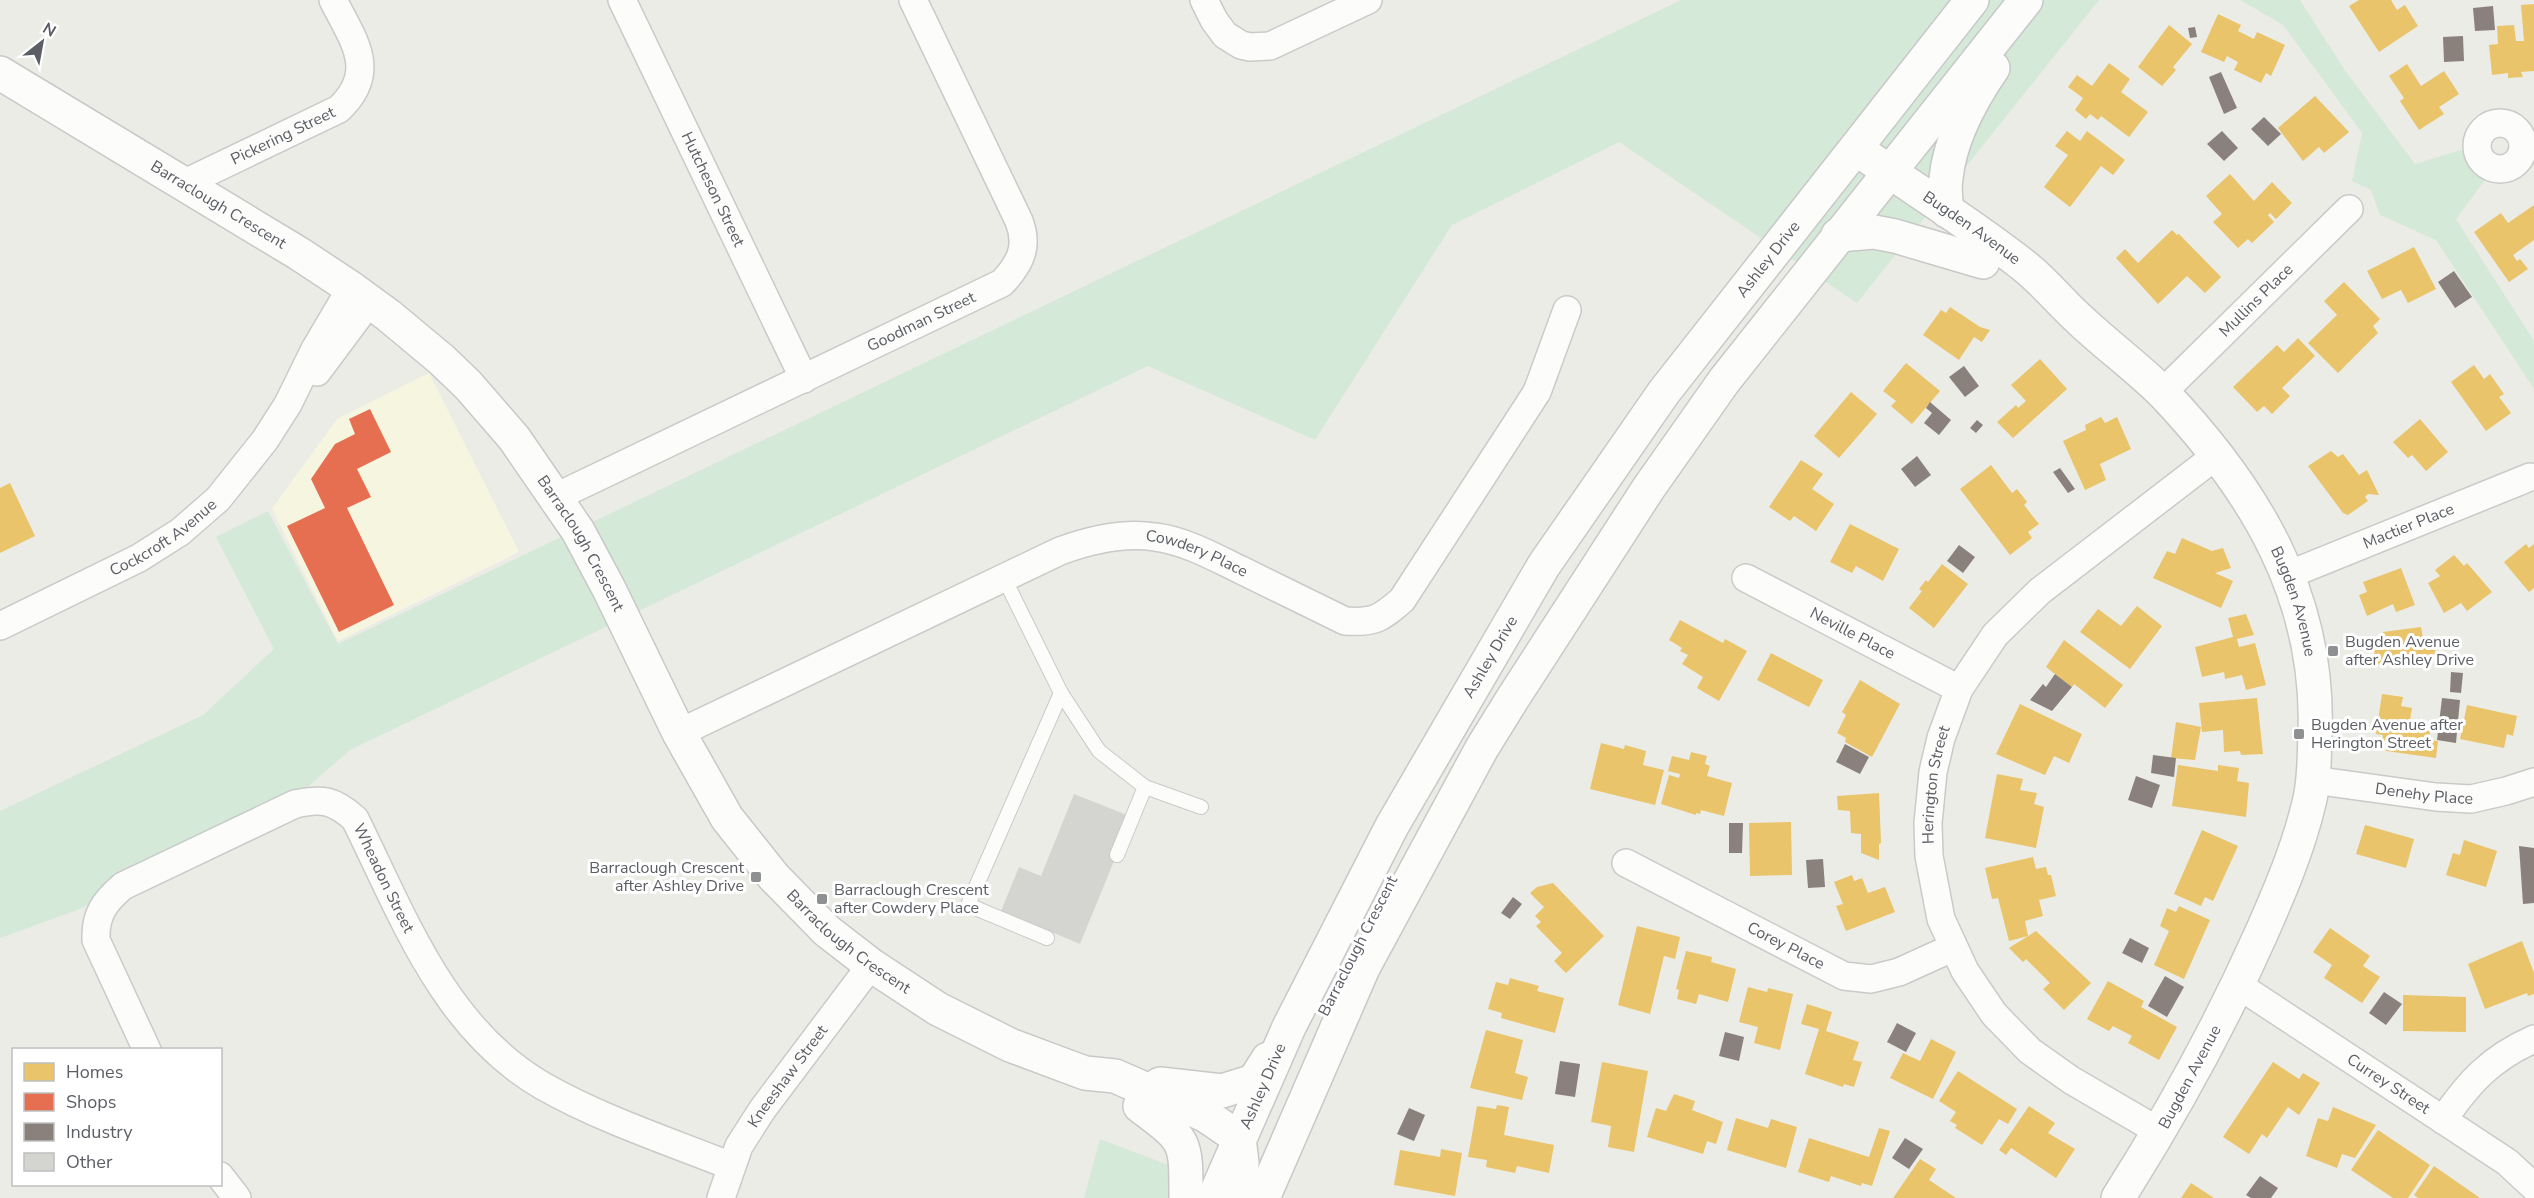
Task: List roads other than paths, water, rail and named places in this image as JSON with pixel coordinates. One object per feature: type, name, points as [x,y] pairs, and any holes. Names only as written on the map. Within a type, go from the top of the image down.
[{"type":"street","name":"Pickering Street","points":[[183,184],[339,109],[349,99],[359,80],[361,66],[359,52],[333,0]]},
{"type":"street","name":"Hutcheson Street","points":[[622,0],[804,379]]},
{"type":"street","name":"Goodman Street","points":[[556,497],[1002,283],[1017,268],[1023,254],[1024,233],[913,0]]},
{"type":"street","points":[[1204,0],[1225,35],[1241,45],[1250,47],[1270,46],[1368,0]]},
{"type":"street","name":"Ashley Drive","points":[[1214,1198],[1289,1027],[1392,826],[1544,565],[1664,392],[1972,0]]},
{"type":"street","points":[[1263,1198],[1363,968],[1482,748],[1648,489],[1724,381],[2026,0]]},
{"type":"street","points":[[1947,211],[1947,171],[1964,118],[1980,87],[2046,0]]},
{"type":"street","name":"Barraclough Crescent","points":[[0,74],[298,253],[361,295],[442,360],[468,385],[514,438],[556,497],[609,589],[679,734],[727,818],[767,868],[827,931],[872,965],[938,1009],[1010,1045],[1100,1075],[1205,1115],[1239,1138]]},
{"type":"street","name":"Bugden Avenue","points":[[1849,156],[1882,179],[1947,211],[2025,266],[2080,320],[2162,393],[2217,455],[2270,536],[2288,575],[2310,647],[2316,699],[2313,780],[2309,803],[2289,871],[2238,985],[2160,1132],[2118,1198]]},
{"type":"street","points":[[1882,179],[1983,262],[2013,283],[2080,320]]},
{"type":"street","name":"Mullins Place","points":[[2162,393],[2349,209]]},
{"type":"street","points":[[1838,235],[1874,232],[1983,262]]},
{"type":"street","name":"Cockcroft Avenue","points":[[0,626],[139,558],[180,532],[234,480],[288,404],[315,349],[361,295]]},
{"type":"street","name":"Cowdery Place","points":[[679,734],[1078,544],[1116,536],[1153,536],[1170,539],[1203,552],[1345,621],[1367,622],[1382,617],[1402,600],[1537,392],[1567,310]]},
{"type":"street","name":"Herington Street","points":[[2160,1132],[2072,1080],[2030,1051],[1994,1014],[1952,948],[1941,919],[1929,856],[1928,823],[1941,738],[1959,689],[1995,635],[2040,591],[2217,455]]},
{"type":"street","name":"Mactier Place","points":[[2288,575],[2530,477]]},
{"type":"street","name":"Neville Place","points":[[1746,578],[1959,689]]},
{"type":"street","name":"Barraclough Crescent","points":[[1100,1075],[1108,1093],[1198,1131],[1239,1138],[1264,1132],[1279,1108],[1350,960],[1413,840],[1482,748]]},
{"type":"street","name":"Denehy Place","points":[[2313,780],[2436,797],[2470,799],[2534,782]]},
{"type":"street","name":"Wheadon Street","points":[[146,1048],[96,940],[95,926],[99,912],[107,900],[123,886],[295,804],[314,800],[333,803],[342,807],[355,819],[430,971],[462,1016],[500,1054],[543,1086],[590,1109],[731,1166]]},
{"type":"street","name":"Corey Place","points":[[1626,863],[1844,976],[1871,979],[1899,972],[1952,948]]},
{"type":"street","name":"Kneeshaw Street","points":[[721,1198],[740,1146],[762,1110],[872,965]]},
{"type":"street","name":"Currey Street","points":[[2238,985],[2506,1162],[2534,1187]]},
{"type":"street","points":[[1100,1075],[1222,1091],[1254,1081],[1289,1027]]},
{"type":"street","points":[[2443,1120],[2470,1083],[2495,1059],[2534,1038]]},
{"type":"street","points":[[1140,1106],[1167,1126],[1182,1142],[1186,1156],[1186,1198]]},
{"type":"street","points":[[1238,1198],[1242,1162],[1239,1138]]},
{"type":"street","points":[[222,1179],[237,1198]]},
{"type":"lane","points":[[1004,578],[1061,693],[1099,751],[1145,787],[1201,807]]},
{"type":"lane","points":[[1047,938],[968,905],[1061,693]]},
{"type":"lane","points":[[1117,855],[1145,787]]},
{"type":"place","name":"Bugden Avenue after Ashley Drive","points":[[2333,651]]},
{"type":"place","name":"Bugden Avenue after Herington Street","points":[[2299,734]]},
{"type":"place","name":"Barraclough Crescent after Ashley Drive","points":[[756,877]]},
{"type":"place","name":"Barraclough Crescent after Cowdery Place","points":[[822,899]]}]
